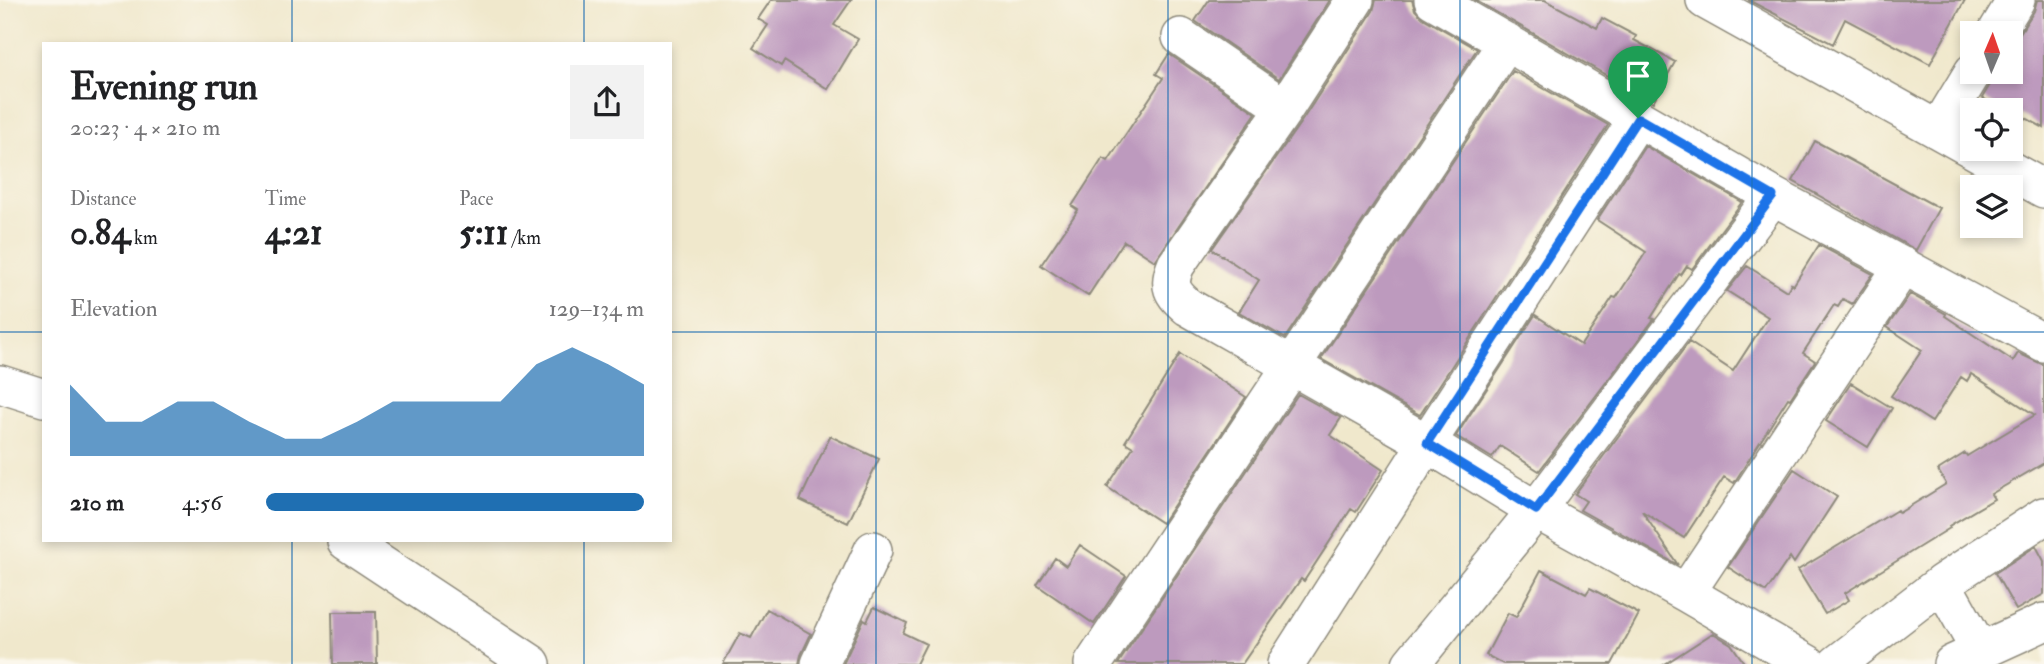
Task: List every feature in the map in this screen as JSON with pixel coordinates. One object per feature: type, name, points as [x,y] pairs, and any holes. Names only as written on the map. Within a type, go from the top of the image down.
[{"type":"street","points":[[1355,0],[1285,108],[1175,265],[1171,287],[1177,297],[1188,307],[1427,443],[1536,510],[1808,664]]},
{"type":"street","points":[[1433,0],[1773,196],[2044,343]]},
{"type":"street","points":[[1705,0],[2044,189]]},
{"type":"street","points":[[2003,21],[2016,0]]},
{"type":"street","points":[[1181,37],[1285,108]]},
{"type":"street","points":[[1093,664],[1507,42]]},
{"type":"street","points":[[1938,130],[1966,84]]},
{"type":"street","points":[[1286,664],[1638,118]]},
{"type":"street","points":[[1411,664],[1536,510],[1773,196]]},
{"type":"street","points":[[1686,593],[1903,266]]},
{"type":"street","points":[[0,384],[42,391]]},
{"type":"street","points":[[1837,664],[1942,583],[2044,516]]},
{"type":"street","points":[[348,542],[532,664]]},
{"type":"street","points":[[820,664],[873,550]]},
{"type":"street","points":[[1942,583],[1966,657],[2044,622]]},
{"type":"building","points":[[771,0],[851,0],[834,25],[858,39],[828,89],[784,61],[781,66],[753,48],[768,25],[758,19]]},
{"type":"building","points":[[1209,0],[1330,0],[1279,79],[1195,21]]},
{"type":"building","points":[[1376,0],[1412,0],[1415,10],[1423,18],[1477,49],[1285,338],[1239,312],[1259,280],[1212,249],[1303,119],[1373,11]]},
{"type":"building","points":[[1475,0],[1545,0],[1597,28],[1602,18],[1636,36],[1634,40],[1675,62],[1653,102]]},
{"type":"building","points":[[1748,0],[1965,0],[1930,64],[1845,19],[1833,44]]},
{"type":"building","points":[[2037,0],[2044,0],[2044,128],[2023,116],[2023,98],[1982,98],[1990,84],[2023,84],[2023,28],[2034,11]]},
{"type":"building","points":[[1169,54],[1256,113],[1155,261],[1124,241],[1088,296],[1041,265],[1078,210],[1072,206],[1103,158],[1108,161],[1163,78],[1156,74]]},
{"type":"building","points":[[1513,71],[1608,125],[1420,415],[1321,359]]},
{"type":"building","points":[[1815,141],[1939,208],[1916,250],[1793,181]]},
{"type":"building","points":[[1645,146],[1742,202],[1692,269],[1687,266],[1681,275],[1679,274],[1651,318],[1654,319],[1539,471],[1500,446],[1492,458],[1456,436],[1535,315],[1581,345],[1646,252],[1597,220]]},
{"type":"building","points":[[1819,245],[1873,274],[1852,304],[1843,299],[1838,307],[1834,305],[1803,353],[1815,361],[1734,483],[1724,477],[1684,538],[1642,511],[1678,565],[1580,510],[1586,501],[1575,494],[1689,342],[1733,371],[1768,317],[1727,291],[1747,266],[1787,291]]},
{"type":"building","points":[[1910,294],[1946,314],[1945,316],[2013,361],[2018,353],[2044,365],[2044,463],[1991,494],[1994,499],[1845,593],[1849,600],[1825,614],[1798,570],[1897,510],[1899,513],[1946,484],[1938,470],[1965,453],[1967,456],[2035,415],[1971,374],[1967,381],[1961,377],[1932,422],[1891,396],[1922,350],[1887,327]]},
{"type":"building","points":[[1180,354],[1246,397],[1162,523],[1107,487],[1133,447],[1125,442]]},
{"type":"building","points":[[1851,383],[1892,408],[1868,447],[1826,421]]},
{"type":"building","points":[[1298,394],[1341,418],[1330,435],[1383,470],[1356,512],[1351,509],[1304,581],[1301,579],[1242,664],[1118,664]]},
{"type":"building","points":[[830,436],[879,459],[848,523],[800,500]]},
{"type":"building","points":[[1794,469],[1837,497],[1794,563],[1790,557],[1766,592],[1728,567]]},
{"type":"building","points":[[1080,545],[1126,576],[1094,624],[1037,585],[1055,558],[1066,566]]},
{"type":"building","points":[[2036,546],[2044,561],[2044,594],[2016,610],[1995,573]]},
{"type":"building","points":[[1541,570],[1586,594],[1590,588],[1639,614],[1612,664],[1503,664],[1486,655],[1508,613],[1516,617]]},
{"type":"building","points":[[874,607],[907,623],[903,633],[926,644],[916,664],[843,664],[864,619],[867,621]]},
{"type":"building","points":[[767,609],[811,634],[799,664],[723,664],[740,633],[751,638]]},
{"type":"building","points":[[332,612],[376,612],[377,664],[333,664]]},
{"type":"building","points":[[1713,633],[1731,644],[1745,664],[1665,664]]},
{"type":"route","points":[[1638,118],[1773,196],[1536,510],[1427,443],[1638,118]]}]
